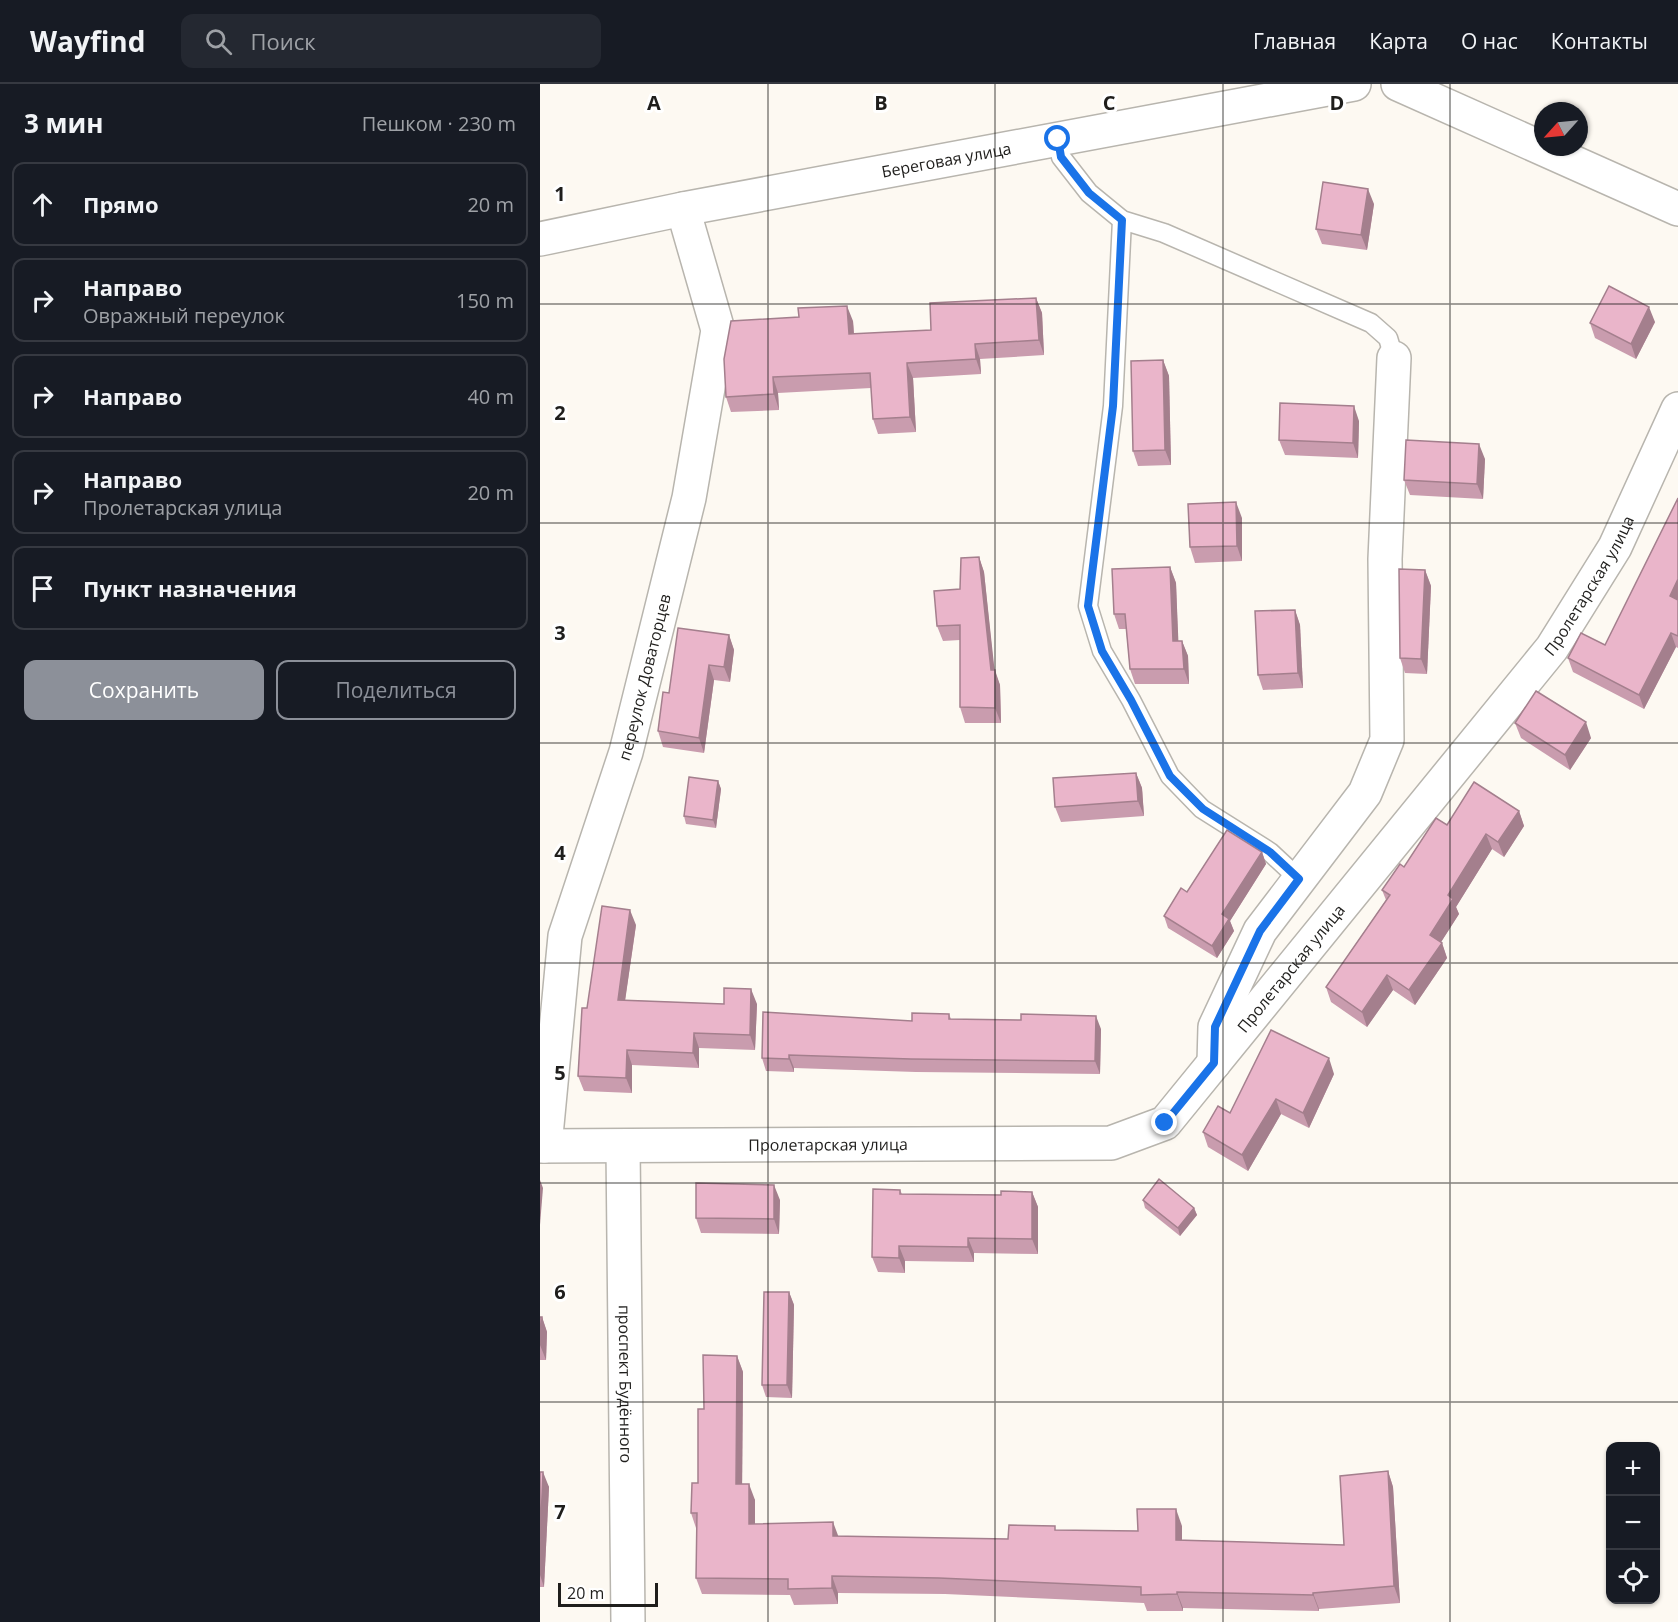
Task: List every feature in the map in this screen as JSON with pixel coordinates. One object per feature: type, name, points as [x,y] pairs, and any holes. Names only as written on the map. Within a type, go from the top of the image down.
[{"type":"street","name":"Береговая улица","points":[[540,239],[683,209],[1354,84]]},
{"type":"street","points":[[1398,84],[1678,208]]},
{"type":"street","name":"переулок Доваторцев","points":[[542,1146],[565,936],[629,740],[689,498],[718,330],[683,209]]},
{"type":"street","points":[[1214,1063],[1215,1027],[1260,931],[1365,793],[1387,740],[1385,559],[1394,358]]},
{"type":"street","name":"Пролетарская улица","points":[[542,1146],[1110,1143],[1165,1123],[1552,648],[1615,547],[1678,409]]},
{"type":"street","name":"проспект Будённого","points":[[623,1147],[628,1622]]},
{"type":"lane","points":[[1058,139],[1061,157],[1089,193],[1122,220],[1164,233],[1371,323],[1388,338],[1394,358]]},
{"type":"lane","points":[[1122,220],[1113,406],[1088,606],[1102,651],[1131,700],[1170,776],[1203,809],[1270,852],[1299,879]]},
{"type":"building","points":[[1323,182],[1368,189],[1361,235],[1316,229]]},
{"type":"building","points":[[1609,286],[1649,307],[1631,344],[1590,323]]},
{"type":"building","points":[[1036,298],[1039,340],[975,344],[976,359],[907,363],[910,417],[873,419],[870,373],[773,377],[774,394],[726,397],[724,359],[731,321],[799,317],[798,308],[847,306],[849,334],[931,330],[930,303]]},
{"type":"building","points":[[1163,360],[1165,450],[1133,451],[1131,361]]},
{"type":"building","points":[[1280,403],[1354,406],[1353,443],[1279,440]]},
{"type":"building","points":[[1406,440],[1479,444],[1477,484],[1404,480]]},
{"type":"building","points":[[1678,498],[1678,579],[1670,596],[1678,600],[1678,636],[1671,633],[1639,695],[1568,658],[1581,633],[1605,645]]},
{"type":"building","points":[[1236,502],[1237,546],[1190,547],[1188,504]]},
{"type":"building","points":[[979,557],[991,670],[995,670],[995,708],[960,707],[960,625],[937,626],[934,591],[960,589],[961,558]]},
{"type":"building","points":[[1170,567],[1173,641],[1182,641],[1184,669],[1130,669],[1125,614],[1114,614],[1112,569]]},
{"type":"building","points":[[1399,569],[1425,570],[1421,659],[1400,658]]},
{"type":"building","points":[[1295,610],[1298,673],[1258,675],[1255,611]]},
{"type":"building","points":[[678,628],[729,635],[724,667],[709,665],[699,738],[658,731],[663,692],[669,693]]},
{"type":"building","points":[[1536,691],[1586,722],[1565,755],[1515,723]]},
{"type":"building","points":[[1136,773],[1138,801],[1055,807],[1053,778]]},
{"type":"building","points":[[689,777],[718,781],[713,820],[684,816]]},
{"type":"building","points":[[1474,782],[1519,811],[1498,842],[1486,834],[1448,895],[1453,899],[1430,935],[1442,943],[1409,990],[1387,975],[1362,1012],[1326,987],[1390,895],[1382,890],[1400,864],[1404,867],[1436,818],[1447,825]]},
{"type":"building","points":[[1227,830],[1262,852],[1222,914],[1229,919],[1212,946],[1164,916],[1181,888],[1187,892]]},
{"type":"building","points":[[602,906],[630,910],[618,1000],[724,1004],[724,988],[751,989],[750,1035],[694,1033],[693,1053],[627,1050],[626,1078],[578,1076],[582,1008],[587,1008]]},
{"type":"building","points":[[763,1012],[912,1021],[912,1013],[949,1014],[949,1019],[1021,1020],[1021,1014],[1096,1016],[1095,1061],[789,1055],[789,1059],[762,1058]]},
{"type":"building","points":[[1271,1030],[1329,1058],[1303,1113],[1276,1099],[1242,1155],[1203,1132],[1218,1106],[1230,1113]]},
{"type":"building","points":[[1159,1179],[1194,1208],[1178,1228],[1143,1200]]},
{"type":"building","points":[[696,1183],[774,1185],[774,1219],[696,1218]]},
{"type":"building","points":[[873,1189],[900,1190],[900,1194],[1001,1195],[1001,1191],[1032,1192],[1032,1239],[968,1238],[968,1247],[899,1246],[899,1258],[872,1257]]},
{"type":"building","points":[[764,1292],[789,1292],[787,1385],[762,1385]]},
{"type":"building","points":[[540,1317],[542,1317],[540,1345]]},
{"type":"building","points":[[703,1355],[737,1356],[736,1484],[749,1484],[749,1524],[833,1522],[833,1536],[1008,1539],[1009,1525],[1055,1526],[1055,1530],[1138,1531],[1137,1509],[1176,1509],[1176,1540],[1344,1545],[1340,1476],[1388,1471],[1394,1586],[1313,1593],[1313,1595],[1177,1592],[1177,1594],[1141,1595],[1141,1587],[939,1578],[832,1576],[832,1588],[788,1589],[788,1579],[696,1578],[697,1513],[691,1513],[692,1483],[698,1483],[698,1409],[704,1409]]},
{"type":"building","points":[[540,1472],[543,1472],[540,1544]]},
{"type":"route","points":[[1058,139],[1061,157],[1089,193],[1122,220],[1113,406],[1088,606],[1102,651],[1131,700],[1170,776],[1203,809],[1270,852],[1299,879],[1260,931],[1215,1027],[1214,1063],[1165,1123]]}]
